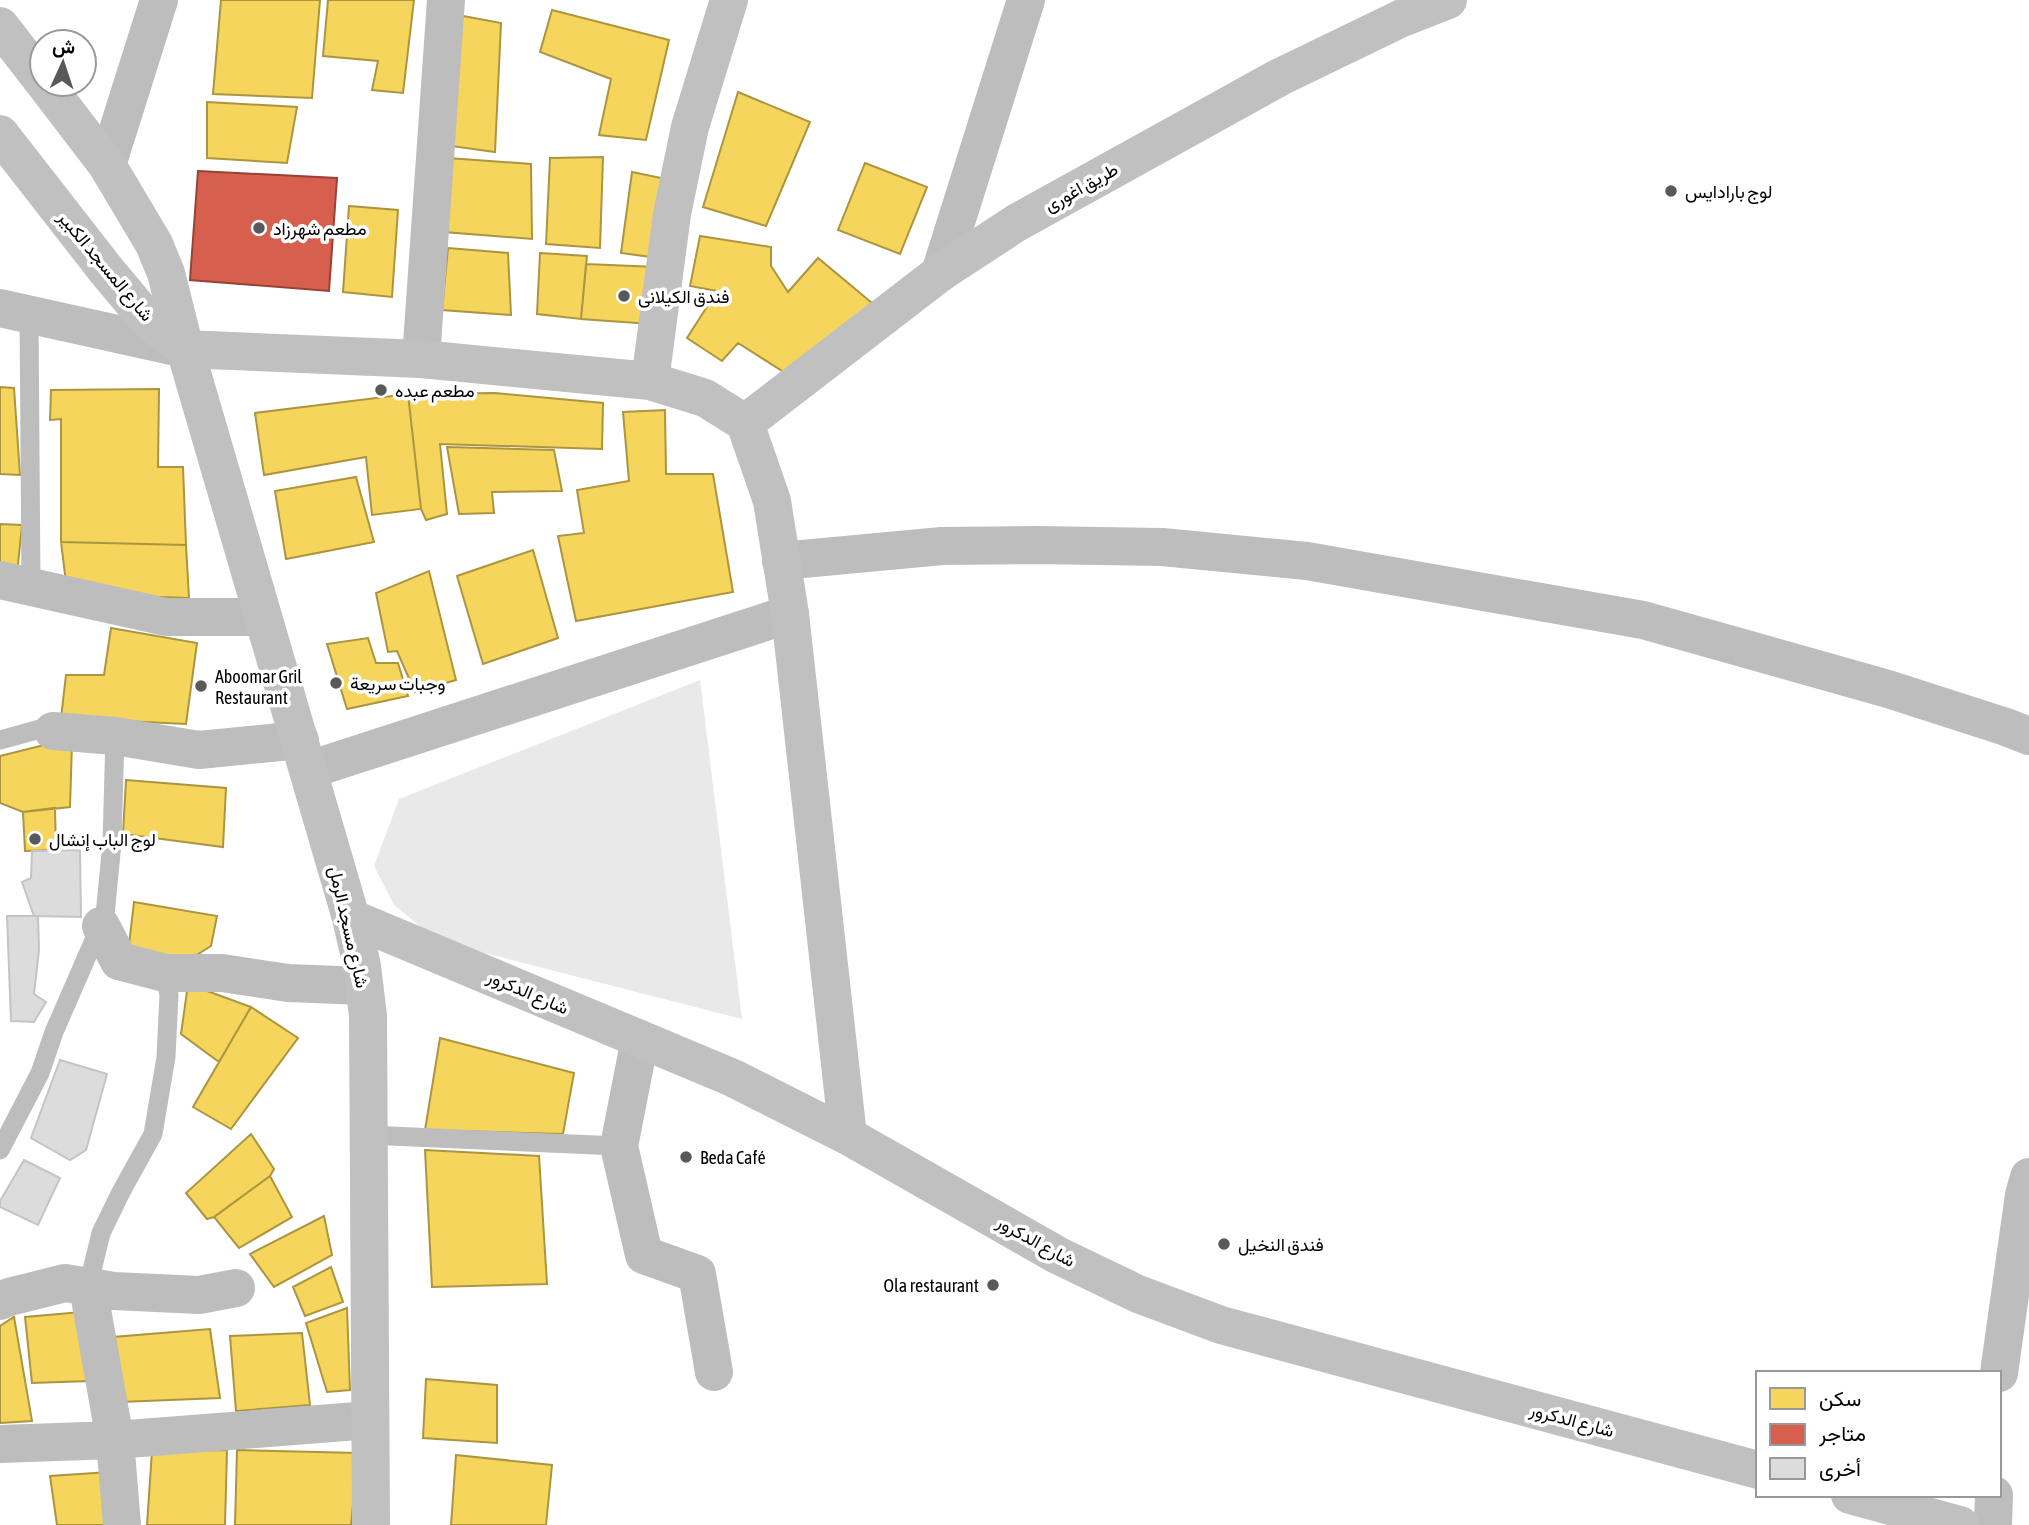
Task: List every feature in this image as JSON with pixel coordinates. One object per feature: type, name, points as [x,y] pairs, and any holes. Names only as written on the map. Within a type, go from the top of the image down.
[{"type":"street","points":[[107,165],[159,0]]},
{"type":"street","points":[[421,359],[446,0]]},
{"type":"street","points":[[650,381],[672,214],[690,127],[729,0]]},
{"type":"street","points":[[940,273],[1026,0]]},
{"type":"street","name":"طريق اغورى","points":[[745,423],[940,273],[1016,223],[1280,76],[1402,18],[1448,0]]},
{"type":"street","name":"شارع المسجد الكبير","points":[[0,26],[28,62]]},
{"type":"street","name":"شارع المسجد الكبير","points":[[55,98],[107,165],[154,244],[166,273],[186,349]]},
{"type":"street","name":"شارع المسجد الكبير","points":[[0,135],[147,319],[186,349]]},
{"type":"street","points":[[15,311],[186,349],[421,359],[650,381],[705,398],[745,423],[772,501],[790,614],[848,1136]]},
{"type":"street","name":"شارع مسجد الرمل","points":[[186,349],[305,755],[362,966],[368,1016],[371,1525]]},
{"type":"street","points":[[781,561],[942,546],[1036,545],[1162,547],[1307,561],[1643,620],[1888,689],[2029,736]]},
{"type":"street","points":[[15,583],[166,617],[263,617]]},
{"type":"street","points":[[53,731],[116,736],[199,750],[305,755],[790,614]]},
{"type":"street","name":"شارع الدكرور","points":[[351,918],[733,1078],[848,1136],[1059,1255],[1139,1294],[1221,1325],[1756,1469]]},
{"type":"street","points":[[101,926],[119,961],[164,972],[222,973],[288,983],[364,986]]},
{"type":"street","points":[[640,1040],[620,1146],[644,1255],[696,1274],[714,1371]]},
{"type":"street","points":[[1999,1371],[2024,1195],[2029,1177]]},
{"type":"street","points":[[0,1301],[65,1283],[114,1291],[199,1295],[236,1288]]},
{"type":"street","points":[[88,1287],[115,1440],[122,1525]]},
{"type":"street","points":[[0,1444],[115,1440],[370,1420]]},
{"type":"street","points":[[1857,1497],[1960,1525]]},
{"type":"street","points":[[1993,1525],[1994,1497]]},
{"type":"lane","points":[[15,311],[15,583]]},
{"type":"lane","points":[[0,740],[40,729],[53,731]]},
{"type":"lane","points":[[0,1150],[40,1073],[54,1032],[106,915],[116,736]]},
{"type":"lane","points":[[88,1287],[101,1233],[153,1134],[166,1057],[169,995],[164,972]]},
{"type":"lane","points":[[368,1135],[620,1146]]},
{"type":"shaded area","points":[[700,680],[742,1019],[438,941],[394,905],[374,866],[399,799]]},
{"type":"building: سكن","points":[[221,0],[320,0],[312,98],[213,94]]},
{"type":"building: سكن","points":[[328,0],[414,0],[403,93],[372,90],[378,61],[323,56]]},
{"type":"building: سكن","points":[[552,10],[669,40],[646,140],[599,135],[611,79],[540,52]]},
{"type":"building: سكن","points":[[458,15],[501,23],[495,152],[451,146]]},
{"type":"building: سكن","points":[[738,92],[810,122],[766,226],[703,207]]},
{"type":"building: سكن","points":[[207,102],[297,107],[287,163],[207,158]]},
{"type":"building: سكن","points":[[603,157],[600,248],[546,244],[550,158]]},
{"type":"building: سكن","points":[[448,158],[531,164],[532,239],[444,232]]},
{"type":"building: سكن","points":[[865,163],[927,187],[900,254],[838,230]]},
{"type":"building: سكن","points":[[632,172],[666,179],[659,258],[621,253]]},
{"type":"building: سكن","points":[[349,206],[398,210],[392,297],[343,292]]},
{"type":"building: سكن","points":[[700,236],[771,247],[771,266],[788,292],[818,258],[872,303],[790,376],[738,343],[722,361],[687,338],[717,291],[690,286]]},
{"type":"building: سكن","points":[[448,248],[508,253],[511,315],[442,310]]},
{"type":"building: سكن","points":[[540,253],[587,256],[581,319],[537,314]]},
{"type":"building: سكن","points":[[586,264],[656,267],[651,324],[581,319]]},
{"type":"building: سكن","points":[[0,387],[14,388],[20,475],[0,474]]},
{"type":"building: سكن","points":[[159,389],[158,467],[183,467],[186,545],[61,542],[61,419],[50,420],[51,390]]},
{"type":"building: سكن","points":[[495,393],[603,403],[602,449],[440,444],[447,514],[426,520],[421,509],[408,394]]},
{"type":"building: سكن","points":[[408,394],[421,509],[372,515],[366,457],[264,475],[255,413]]},
{"type":"building: سكن","points":[[665,410],[666,474],[713,474],[733,592],[576,621],[558,536],[584,533],[577,490],[629,481],[623,412]]},
{"type":"building: سكن","points":[[447,447],[554,450],[562,491],[492,492],[494,513],[459,514]]},
{"type":"building: سكن","points":[[356,477],[374,542],[286,559],[275,491]]},
{"type":"building: سكن","points":[[0,524],[22,525],[17,574],[0,570]]},
{"type":"building: سكن","points":[[61,542],[186,545],[189,598],[130,596],[66,582]]},
{"type":"building: سكن","points":[[533,550],[558,638],[483,664],[457,576]]},
{"type":"building: سكن","points":[[429,571],[456,680],[415,692],[397,651],[388,652],[376,593]]},
{"type":"building: سكن","points":[[111,628],[197,643],[186,724],[61,718],[66,675],[104,675]]},
{"type":"building: سكن","points":[[368,638],[376,663],[398,663],[408,696],[347,709],[327,644]]},
{"type":"building: سكن","points":[[52,743],[72,744],[70,807],[23,812],[0,803],[0,756]]},
{"type":"building: سكن","points":[[126,780],[226,788],[223,847],[123,834]]},
{"type":"building: سكن","points":[[55,808],[56,850],[25,851],[23,812]]},
{"type":"building: سكن","points":[[134,902],[217,916],[211,946],[184,963],[128,953]]},
{"type":"building: سكن","points":[[188,984],[251,1007],[219,1062],[181,1034]]},
{"type":"building: سكن","points":[[251,1007],[298,1038],[231,1129],[193,1107]]},
{"type":"building: سكن","points":[[440,1038],[574,1073],[563,1134],[425,1130]]},
{"type":"building: سكن","points":[[251,1134],[274,1169],[270,1176],[214,1217],[207,1219],[186,1193]]},
{"type":"building: سكن","points":[[425,1150],[539,1156],[547,1284],[432,1287]]},
{"type":"building: سكن","points":[[270,1176],[292,1217],[239,1248],[214,1217]]},
{"type":"building: سكن","points":[[324,1216],[332,1255],[274,1287],[250,1254]]},
{"type":"building: سكن","points":[[331,1267],[343,1302],[305,1316],[293,1287]]},
{"type":"building: سكن","points":[[347,1308],[350,1390],[327,1392],[306,1323]]},
{"type":"building: سكن","points":[[81,1312],[90,1381],[32,1383],[25,1317]]},
{"type":"building: سكن","points":[[14,1317],[32,1421],[0,1423],[0,1326]]},
{"type":"building: سكن","points":[[210,1329],[220,1398],[120,1402],[113,1337]]},
{"type":"building: سكن","points":[[302,1333],[310,1405],[236,1411],[230,1336]]},
{"type":"building: سكن","points":[[426,1379],[497,1385],[497,1443],[423,1438]]},
{"type":"building: سكن","points":[[227,1450],[225,1525],[147,1525],[152,1451]]},
{"type":"building: سكن","points":[[237,1450],[358,1453],[351,1525],[235,1525]]},
{"type":"building: سكن","points":[[456,1455],[552,1465],[546,1525],[451,1525]]},
{"type":"building: سكن","points":[[109,1472],[115,1525],[57,1525],[50,1476]]},
{"type":"building: متاجر","points":[[198,171],[337,178],[329,291],[190,280]]},
{"type":"building: أخرى","points":[[80,850],[81,917],[34,916],[22,882],[31,878],[32,851]]},
{"type":"building: أخرى","points":[[7,916],[38,916],[39,950],[34,994],[46,1002],[34,1022],[11,1021]]},
{"type":"building: أخرى","points":[[60,1060],[107,1074],[86,1150],[70,1160],[31,1138]]},
{"type":"building: أخرى","points":[[24,1160],[60,1178],[38,1225],[0,1207],[0,1201]]},
{"type":"place","name":"لوج بارادايس","points":[[1671,191]]},
{"type":"place","name":"مطعم شهرزاد","points":[[259,228]]},
{"type":"place","name":"فندق الكيلانى","points":[[624,296]]},
{"type":"place","name":"مطعم عبده","points":[[381,390]]},
{"type":"place","name":"وجبات سريعة","points":[[336,683]]},
{"type":"place","name":"Aboomar Gril Restaurant","points":[[201,686]]},
{"type":"place","name":"لوج الباب إنشال","points":[[35,839]]},
{"type":"place","name":"Beda Café","points":[[686,1157]]},
{"type":"place","name":"فندق النخيل","points":[[1224,1244]]},
{"type":"place","name":"Ola restaurant","points":[[993,1285]]}]
